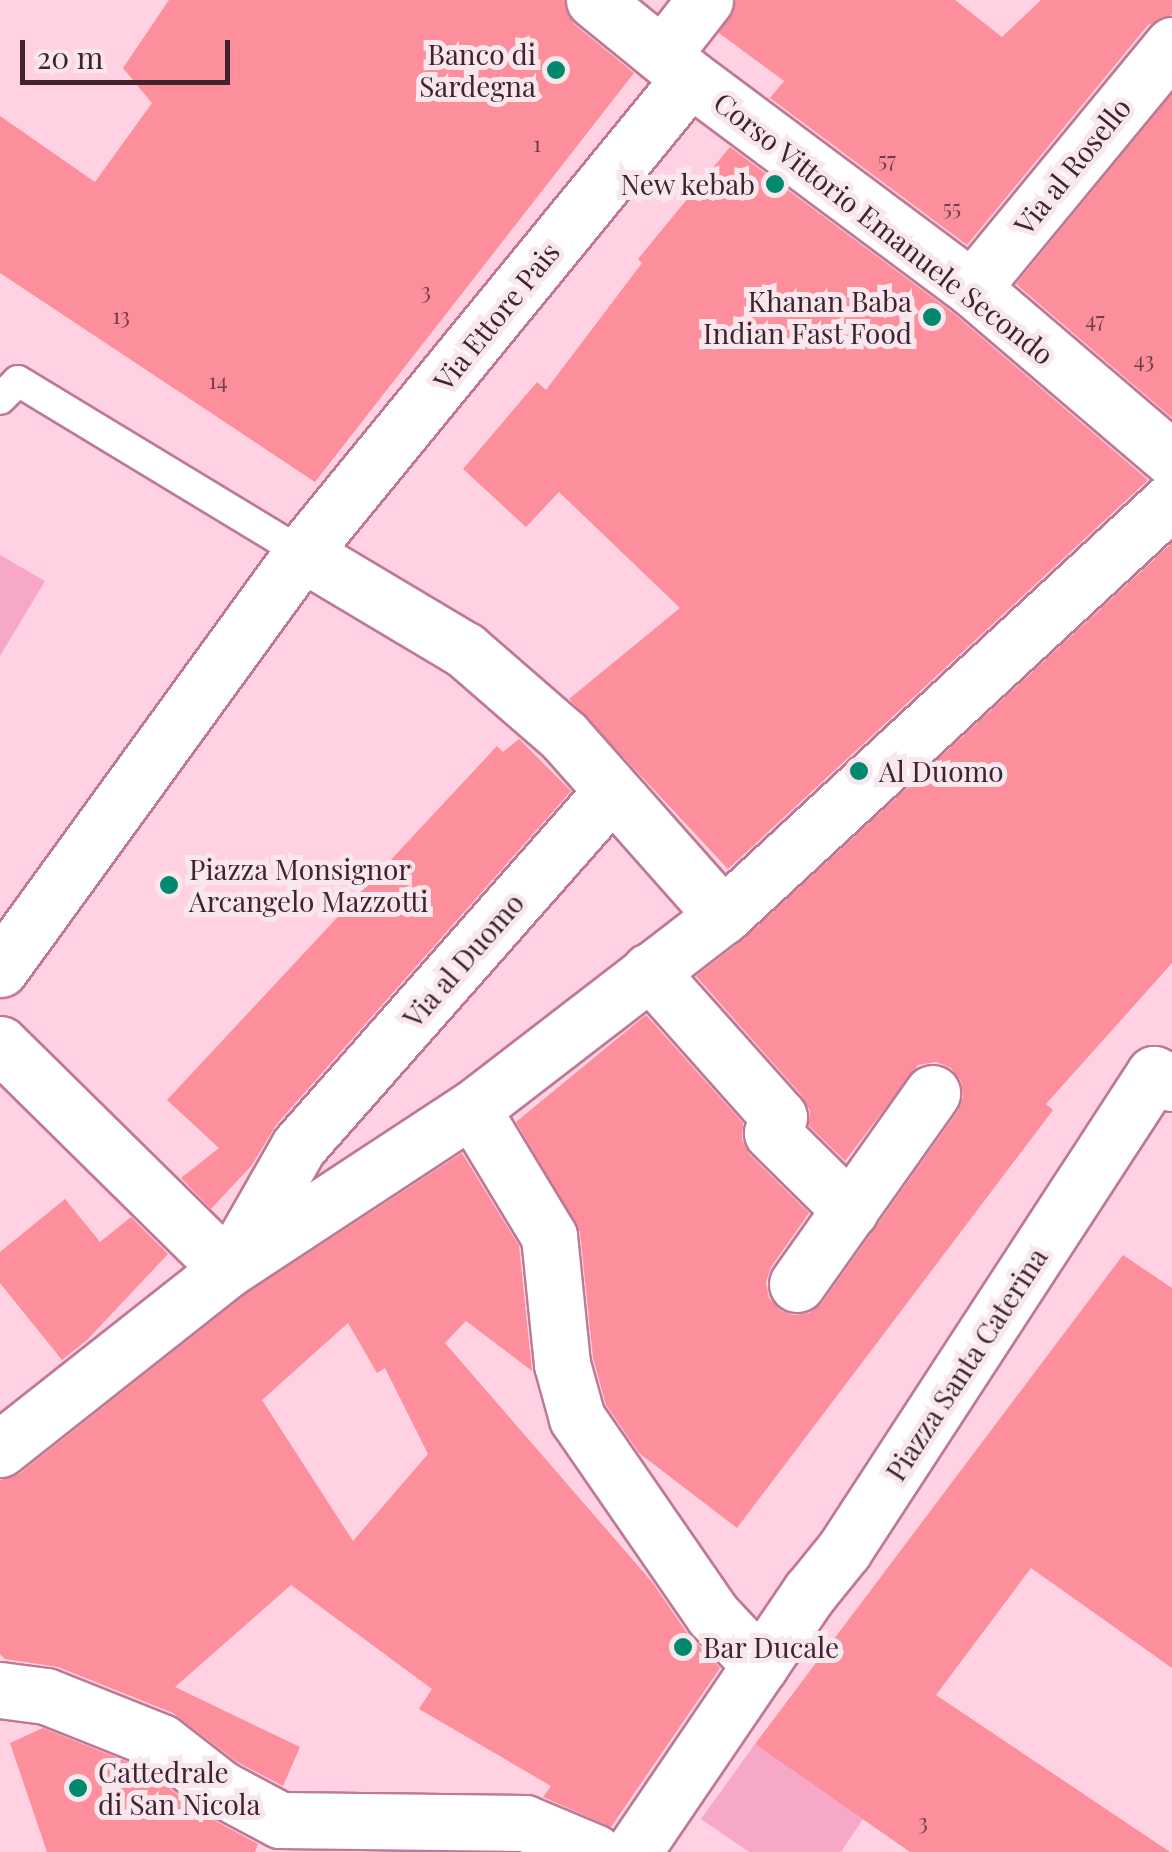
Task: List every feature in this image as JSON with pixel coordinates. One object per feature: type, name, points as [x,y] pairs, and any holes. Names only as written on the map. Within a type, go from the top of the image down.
[{"type":"street","name":"Corso Vittorio Emanuele Secondo","points":[[594,0],[972,288],[1172,459]]},
{"type":"street","name":"Via Ettore Pais","points":[[302,554],[676,66],[704,0]]},
{"type":"street","name":"Via al Rosello","points":[[972,288],[1172,44]]},
{"type":"street","name":"Via al Duomo","points":[[2,1443],[228,1269],[472,1109],[722,916],[1172,500]]},
{"type":"street","points":[[10,938],[302,554],[466,650],[564,736],[722,916]]},
{"type":"street","name":"Via al Duomo","points":[[228,1269],[299,1146],[611,792]]},
{"type":"street","points":[[649,970],[778,1118],[772,1133],[850,1210]]},
{"type":"street","points":[[0,1044],[228,1269]]},
{"type":"street","name":"Piazza Santa Caterina","points":[[760,1665],[844,1550],[1154,1074],[1172,1083]]},
{"type":"street","points":[[797,1284],[932,1094]]},
{"type":"street","points":[[472,1109],[549,1236],[562,1364],[578,1418],[713,1615],[760,1665],[632,1852]]},
{"type":"street","points":[[0,1690],[46,1696],[160,1742],[220,1788],[280,1820],[525,1823],[594,1852]]},
{"type":"lane","points":[[0,399],[18,381],[302,554]]},
{"type":"shaded area","points":[[0,555],[45,581],[0,656]]},
{"type":"shaded area","points":[[755,1744],[863,1819],[841,1852],[749,1852],[701,1819]]},
{"type":"building","points":[[169,0],[564,0],[574,24],[634,73],[315,482],[0,273],[0,116],[95,182],[152,103],[123,68]]},
{"type":"building","points":[[736,0],[955,0],[1002,37],[1041,0],[1172,0],[1172,15],[1148,25],[967,245],[770,98],[784,81],[719,33]]},
{"type":"building","points":[[1172,94],[1172,418],[1016,284]]},
{"type":"building","points":[[730,147],[952,312],[1148,480],[728,869],[569,699],[680,608],[559,492],[526,527],[463,469],[537,382],[546,390],[642,263],[638,259]]},
{"type":"building","points":[[1172,543],[1172,963],[1046,1104],[1053,1110],[737,1528],[639,1453],[606,1405],[593,1358],[580,1232],[516,1122],[646,1015],[743,1123],[742,1140],[750,1155],[809,1213],[771,1267],[766,1282],[769,1298],[780,1310],[793,1315],[809,1313],[822,1303],[958,1111],[963,1097],[961,1081],[951,1068],[936,1062],[918,1065],[845,1161],[808,1125],[810,1111],[802,1096],[696,976],[744,939]]},
{"type":"building","points":[[519,739],[571,791],[276,1125],[252,1165],[211,1209],[181,1178],[219,1148],[167,1100],[497,746],[503,752]]},
{"type":"building","points":[[462,1153],[519,1246],[532,1371],[466,1321],[445,1343],[652,1582],[687,1633],[720,1668],[611,1827],[543,1797],[551,1786],[419,1709],[432,1689],[291,1585],[175,1687],[300,1747],[283,1786],[237,1762],[173,1713],[58,1667],[5,1659],[0,1654],[0,1480],[19,1474],[246,1294]],"holes":[[[348,1323],[377,1373],[385,1368],[428,1454],[353,1541],[262,1400]]]},
{"type":"building","points":[[65,1199],[100,1242],[131,1217],[168,1254],[87,1340],[62,1360],[0,1283],[0,1252]]},
{"type":"building","points":[[1123,1255],[1172,1288],[1172,1668],[1031,1568],[936,1695],[1170,1852],[910,1852],[755,1744]]},
{"type":"building","name":"Cattedrale di San Nicola","points":[[43,1728],[145,1769],[201,1813],[258,1844],[255,1852],[47,1852],[10,1743]]},
{"type":"place","name":"Banco di Sardegna","points":[[556,70]]},
{"type":"place","name":"New kebab","points":[[775,184]]},
{"type":"place","name":"Khanan Baba Indian Fast Food","points":[[932,317]]},
{"type":"place","name":"Al Duomo","points":[[859,771]]},
{"type":"place","name":"Piazza Monsignor Arcangelo Mazzotti","points":[[169,885]]},
{"type":"place","name":"Bar Ducale","points":[[683,1647]]},
{"type":"place","name":"Cattedrale di San Nicola","points":[[78,1788]]}]
